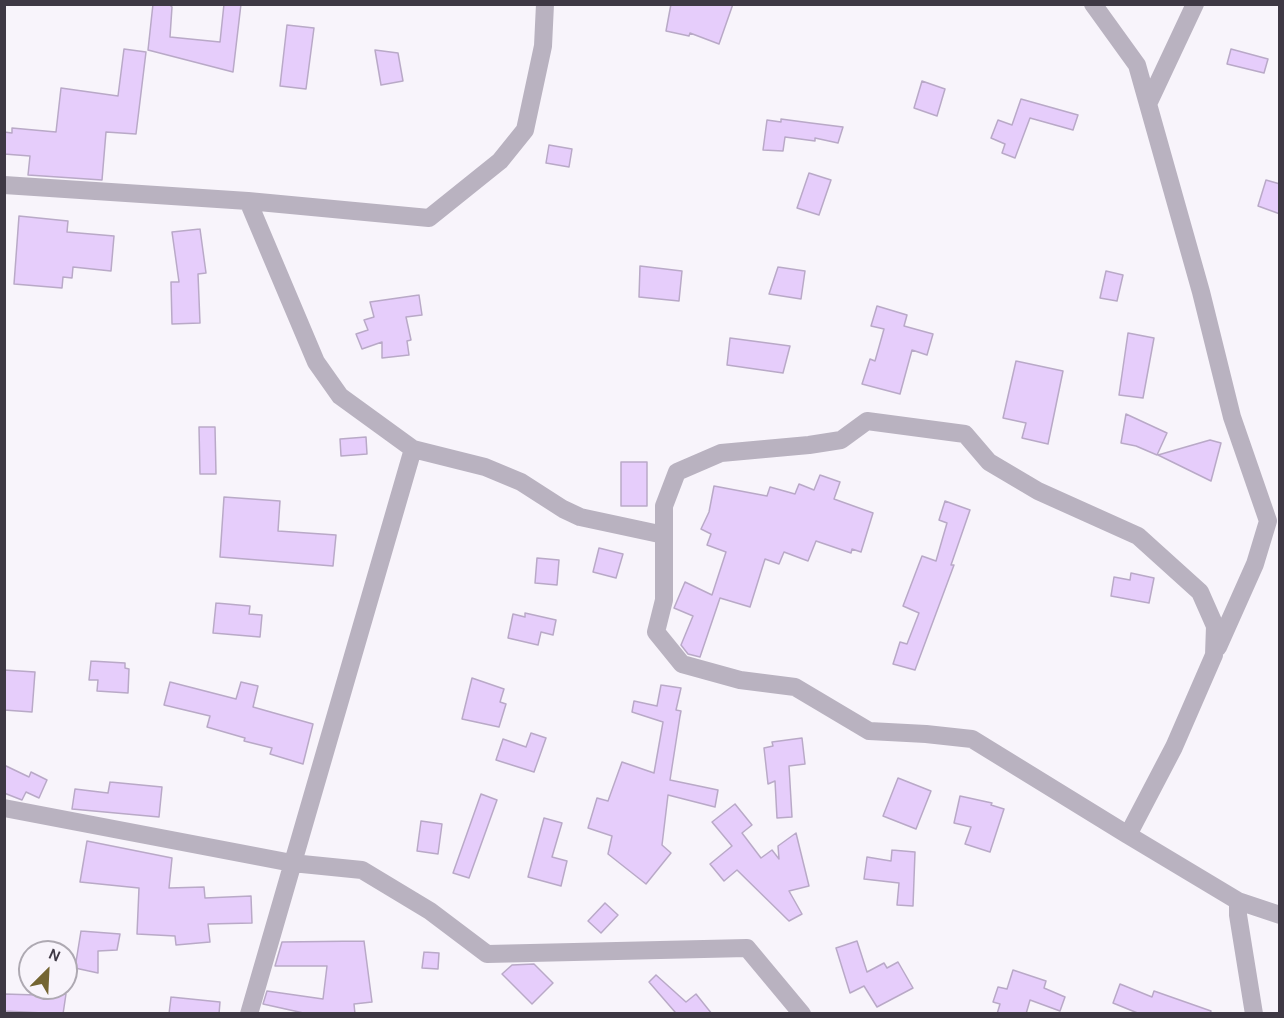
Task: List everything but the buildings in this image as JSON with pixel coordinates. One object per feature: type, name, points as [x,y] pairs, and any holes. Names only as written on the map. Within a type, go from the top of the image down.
[{"type":"street","points":[[1093,4],[1137,65],[1149,102],[1232,417],[1268,521],[1255,564],[1174,747],[1128,834]]},
{"type":"street","points":[[1149,102],[1195,4]]},
{"type":"street","points":[[4,185],[248,201],[429,218],[500,161],[525,130],[549,8]]},
{"type":"street","points":[[248,201],[316,362],[340,396],[413,449],[494,471],[521,482],[580,517],[664,535]]},
{"type":"street","points":[[1214,655],[1215,627],[1200,592],[1184,575],[1138,536],[1038,491],[989,462],[964,434],[867,421],[841,440],[809,446],[721,453],[677,472],[664,506],[664,600],[656,632],[682,664],[740,680],[795,687],[869,731],[972,739],[1239,901],[1280,915]]},
{"type":"street","points":[[249,1014],[413,449]]},
{"type":"street","points":[[4,808],[292,863],[362,870],[430,911],[487,954],[747,948],[801,1014]]},
{"type":"street","points":[[1239,901],[1238,915],[1254,1014]]}]
